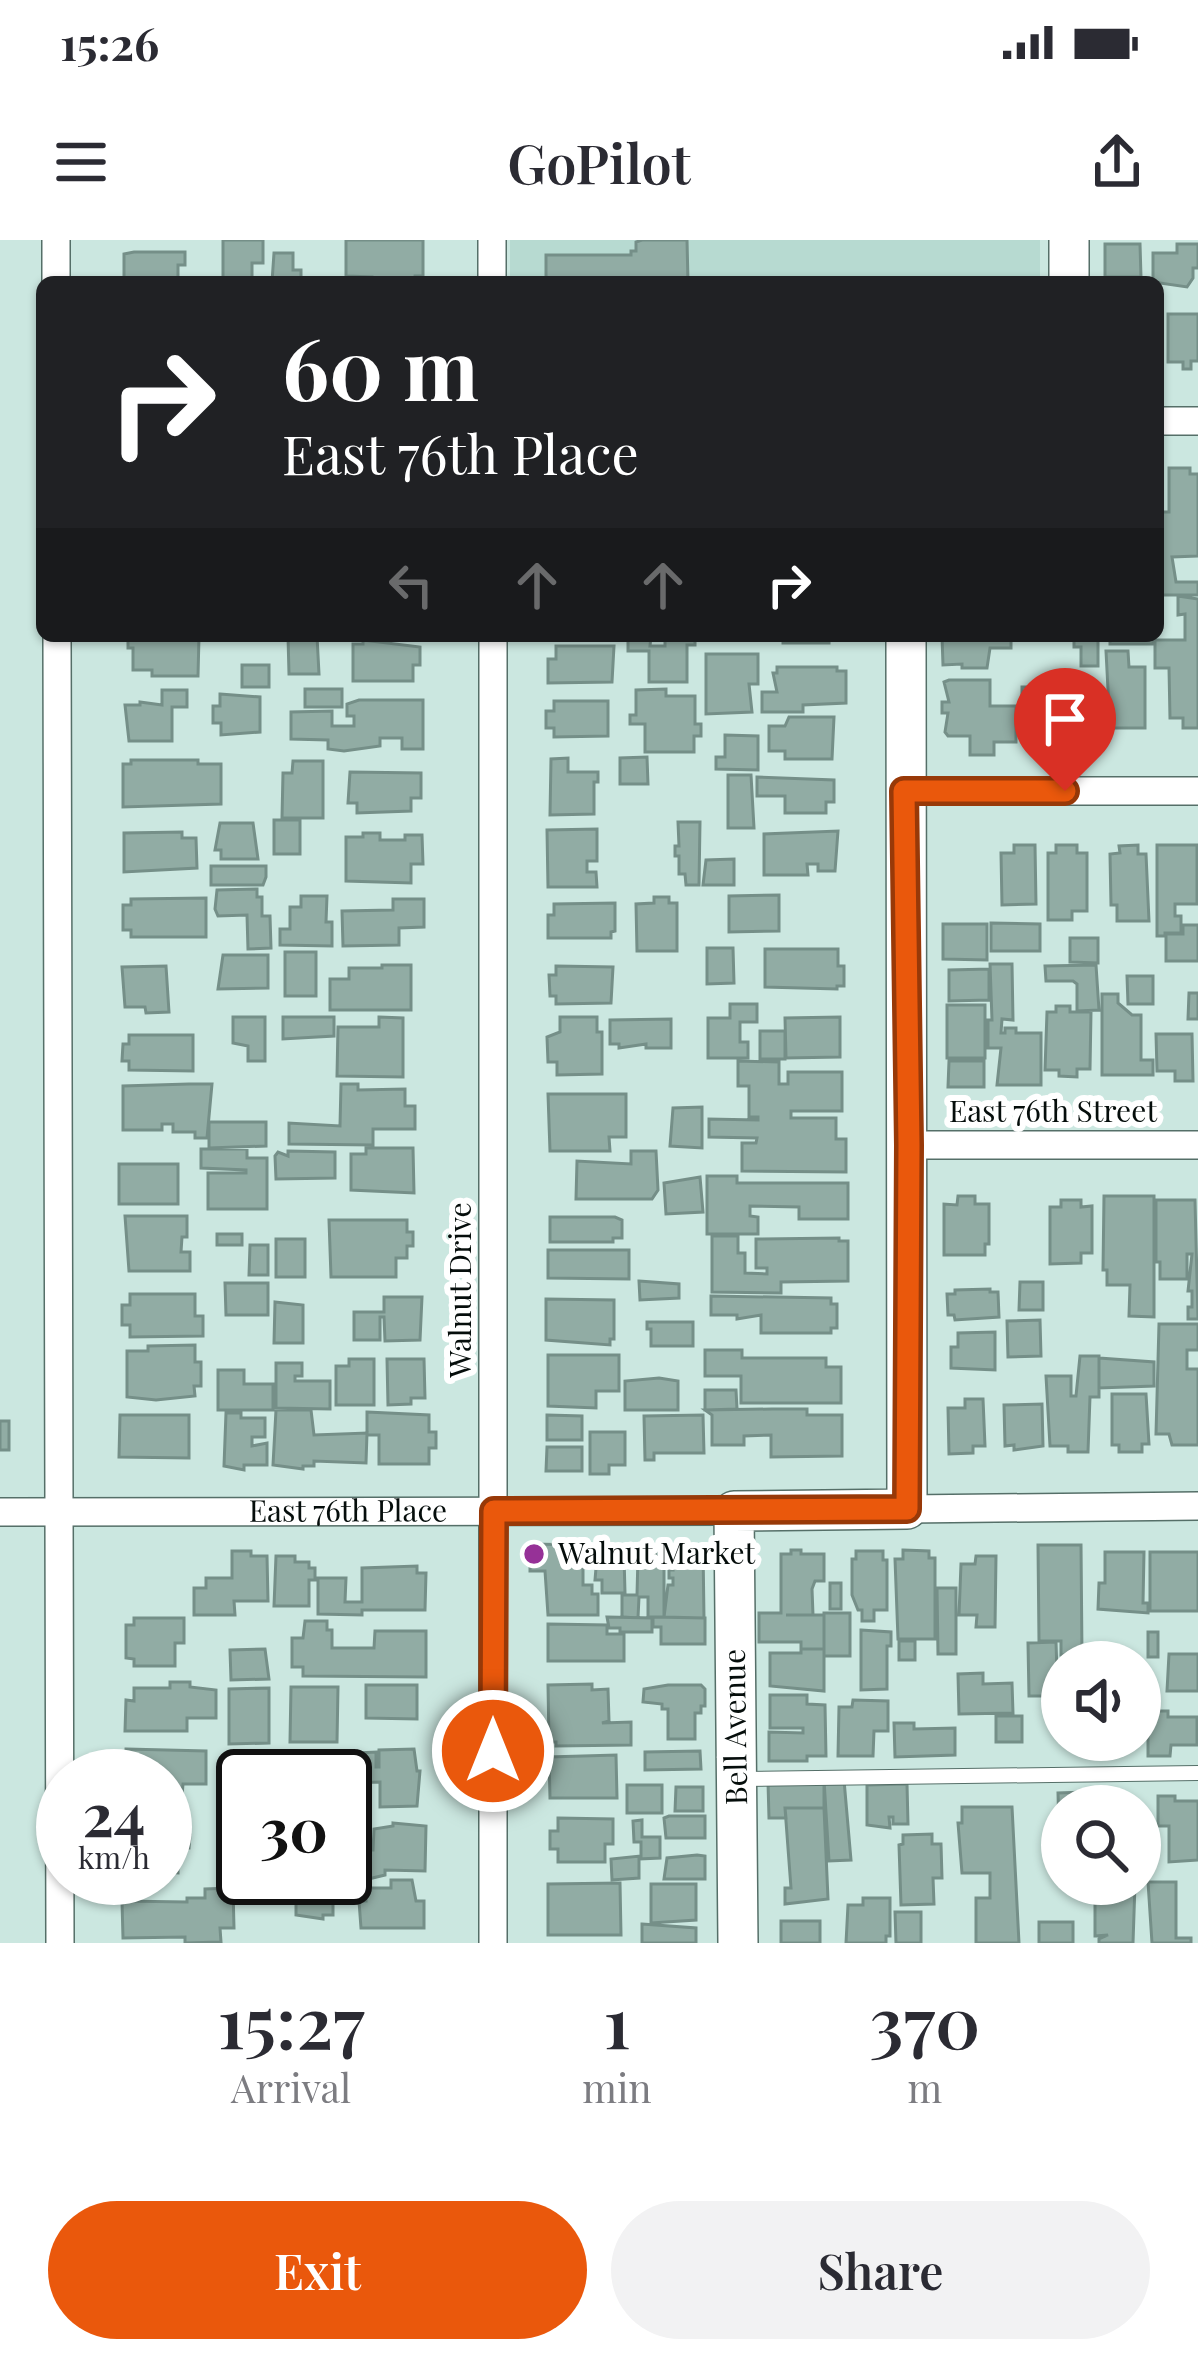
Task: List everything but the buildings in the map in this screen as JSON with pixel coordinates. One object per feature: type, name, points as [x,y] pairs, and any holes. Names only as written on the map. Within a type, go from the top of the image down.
[{"type":"street","points":[[56,240],[56,276]]},
{"type":"street","points":[[492,240],[492,276]]},
{"type":"street","points":[[1069,240],[1069,276]]},
{"type":"street","points":[[1164,421],[1198,421]]},
{"type":"street","points":[[57,642],[60,1943]]},
{"type":"street","name":"Walnut Drive","points":[[493,642],[493,1943]]},
{"type":"street","points":[[906,642],[907,1509]]},
{"type":"street","points":[[904,791],[1198,791]]},
{"type":"street","name":"East 76th Street","points":[[909,1145],[1198,1145]]},
{"type":"street","name":"East 76th Place","points":[[0,1512],[1198,1506]]},
{"type":"street","name":"Bell Avenue","points":[[734,1510],[738,1943]]},
{"type":"lane","points":[[736,1779],[1198,1773]]},
{"type":"shaded area","points":[[510,240],[1040,240],[1040,276],[510,276]]},
{"type":"place","name":"Walnut Market","points":[[534,1554]]},
{"type":"route","points":[[493,1751],[494,1511],[907,1509],[904,791],[1065,791]]}]
